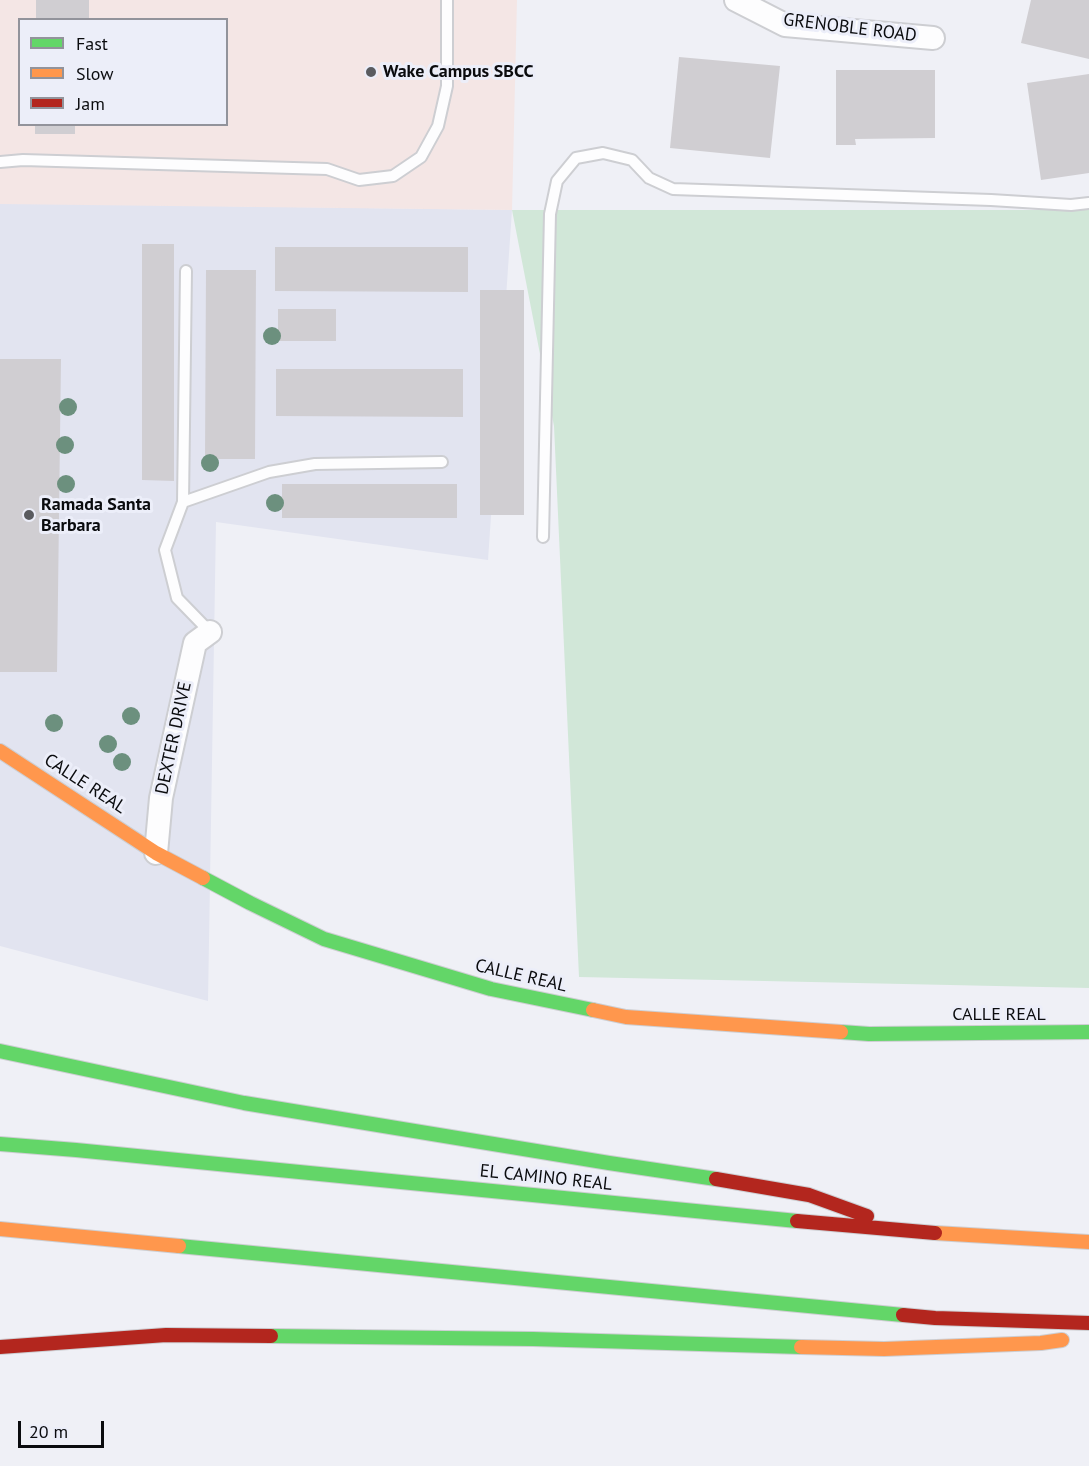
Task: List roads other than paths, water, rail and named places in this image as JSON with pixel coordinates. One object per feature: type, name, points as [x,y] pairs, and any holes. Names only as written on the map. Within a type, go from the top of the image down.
[{"type":"main road","name":"CALLE REAL","points":[[0,751],[156,853],[249,903],[324,939],[491,989],[626,1017],[869,1034],[1089,1032]]},
{"type":"main road","points":[[0,1051],[244,1103],[809,1195],[911,1232]]},
{"type":"main road","name":"EL CAMINO REAL","points":[[0,1144],[911,1232],[1089,1242]]},
{"type":"main road","points":[[0,1229],[935,1318],[1089,1323]]},
{"type":"main road","points":[[0,1347],[166,1335],[533,1339],[884,1348],[1041,1343],[1079,1337]]},
{"type":"street","name":"GRENOBLE ROAD","points":[[736,0],[785,25],[933,38]]},
{"type":"street","name":"DEXTER DRIVE","points":[[156,853],[161,798],[195,643],[210,632]]},
{"type":"lane","points":[[0,162],[23,160],[327,169],[359,180],[393,176],[420,157],[438,126],[447,86],[447,0]]},
{"type":"lane","points":[[543,537],[550,214],[557,181],[576,158],[603,153],[632,160],[649,178],[673,189],[1071,205],[1089,203]]},
{"type":"lane","points":[[186,271],[183,502],[165,550],[177,598],[210,632]]},
{"type":"lane","points":[[183,502],[269,472],[315,464],[442,462]]},
{"type":"place","name":"Wake Campus SBCC","points":[[371,72]]},
{"type":"place","name":"Ramada Santa Barbara","points":[[29,515]]}]
